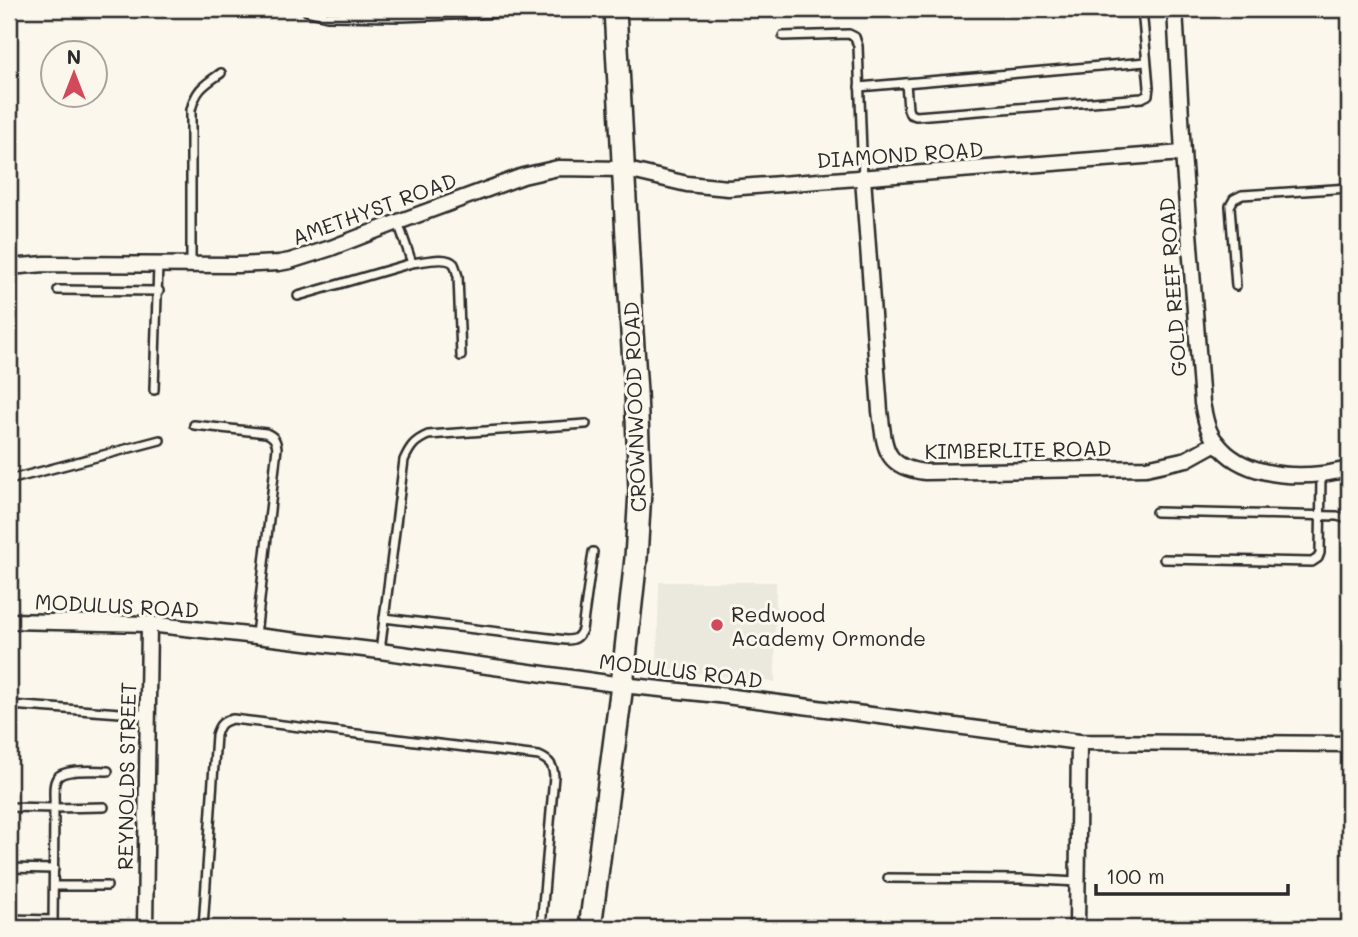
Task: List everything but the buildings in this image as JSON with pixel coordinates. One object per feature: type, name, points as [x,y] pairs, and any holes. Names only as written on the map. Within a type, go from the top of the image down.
[{"type":"main road","name":"CROWNWOOD ROAD","points":[[590,928],[622,685],[636,558],[640,491],[615,9]]},
{"type":"street","name":"GOLD REEF ROAD","points":[[1175,9],[1202,403],[1207,425],[1216,443]]},
{"type":"street","name":"DIAMOND ROAD","points":[[623,169],[687,184],[728,188],[1183,153]]},
{"type":"street","name":"AMETHYST ROAD","points":[[9,267],[46,264],[279,263],[331,248],[544,170],[570,167],[623,169]]},
{"type":"street","name":"KIMBERLITE ROAD","points":[[863,178],[880,411],[884,443],[896,463],[925,472],[1146,468],[1187,459],[1216,443]]},
{"type":"street","points":[[1216,443],[1231,457],[1266,472],[1283,475],[1349,470]]},
{"type":"street","points":[[1322,474],[1349,481]]},
{"type":"street","name":"MODULUS ROAD","points":[[9,621],[149,624],[256,636],[1079,742],[1349,744]]},
{"type":"street","name":"REYNOLDS STREET","points":[[145,928],[149,624]]},
{"type":"street","points":[[1077,928],[1079,742]]},
{"type":"lane","points":[[305,9],[327,16],[615,9]]},
{"type":"lane","points":[[906,83],[908,109],[910,114],[916,116],[1142,98],[1148,95],[1149,87],[1142,9]]},
{"type":"lane","points":[[783,36],[849,34],[855,37],[858,46],[863,178]]},
{"type":"lane","points":[[859,87],[1146,62]]},
{"type":"lane","points":[[191,265],[191,110],[194,97],[220,73]]},
{"type":"lane","points":[[1236,286],[1230,206],[1234,199],[1242,195],[1349,188]]},
{"type":"lane","points":[[398,222],[412,263]]},
{"type":"lane","points":[[298,296],[412,263],[443,259],[450,261],[455,265],[458,276],[461,356]]},
{"type":"lane","points":[[154,390],[158,265]]},
{"type":"lane","points":[[58,290],[159,291]]},
{"type":"lane","points":[[380,651],[404,460],[416,440],[428,435],[586,424]]},
{"type":"lane","points":[[194,425],[266,433],[276,440],[256,636]]},
{"type":"lane","points":[[9,480],[160,440]]},
{"type":"lane","points":[[1164,559],[1312,562],[1320,553],[1322,474]]},
{"type":"lane","points":[[1156,512],[1321,515],[1349,519]]},
{"type":"lane","points":[[384,618],[574,640],[582,630],[593,552]]},
{"type":"lane","points":[[10,705],[148,715]]},
{"type":"lane","points":[[203,928],[216,735],[224,721],[233,719],[539,756],[549,760],[554,776],[541,928]]},
{"type":"lane","points":[[9,919],[53,924],[55,780],[69,771],[108,771]]},
{"type":"lane","points":[[9,807],[104,807]]},
{"type":"lane","points":[[9,868],[54,869]]},
{"type":"lane","points":[[888,878],[1077,881]]},
{"type":"lane","points":[[54,886],[107,886]]},
{"type":"shaded area","name":"Redwood Academy Ormonde","points":[[659,582],[776,582],[775,682],[739,678],[739,671],[729,670],[728,677],[657,668]]},
{"type":"place","name":"Redwood Academy Ormonde","points":[[717,625]]}]
